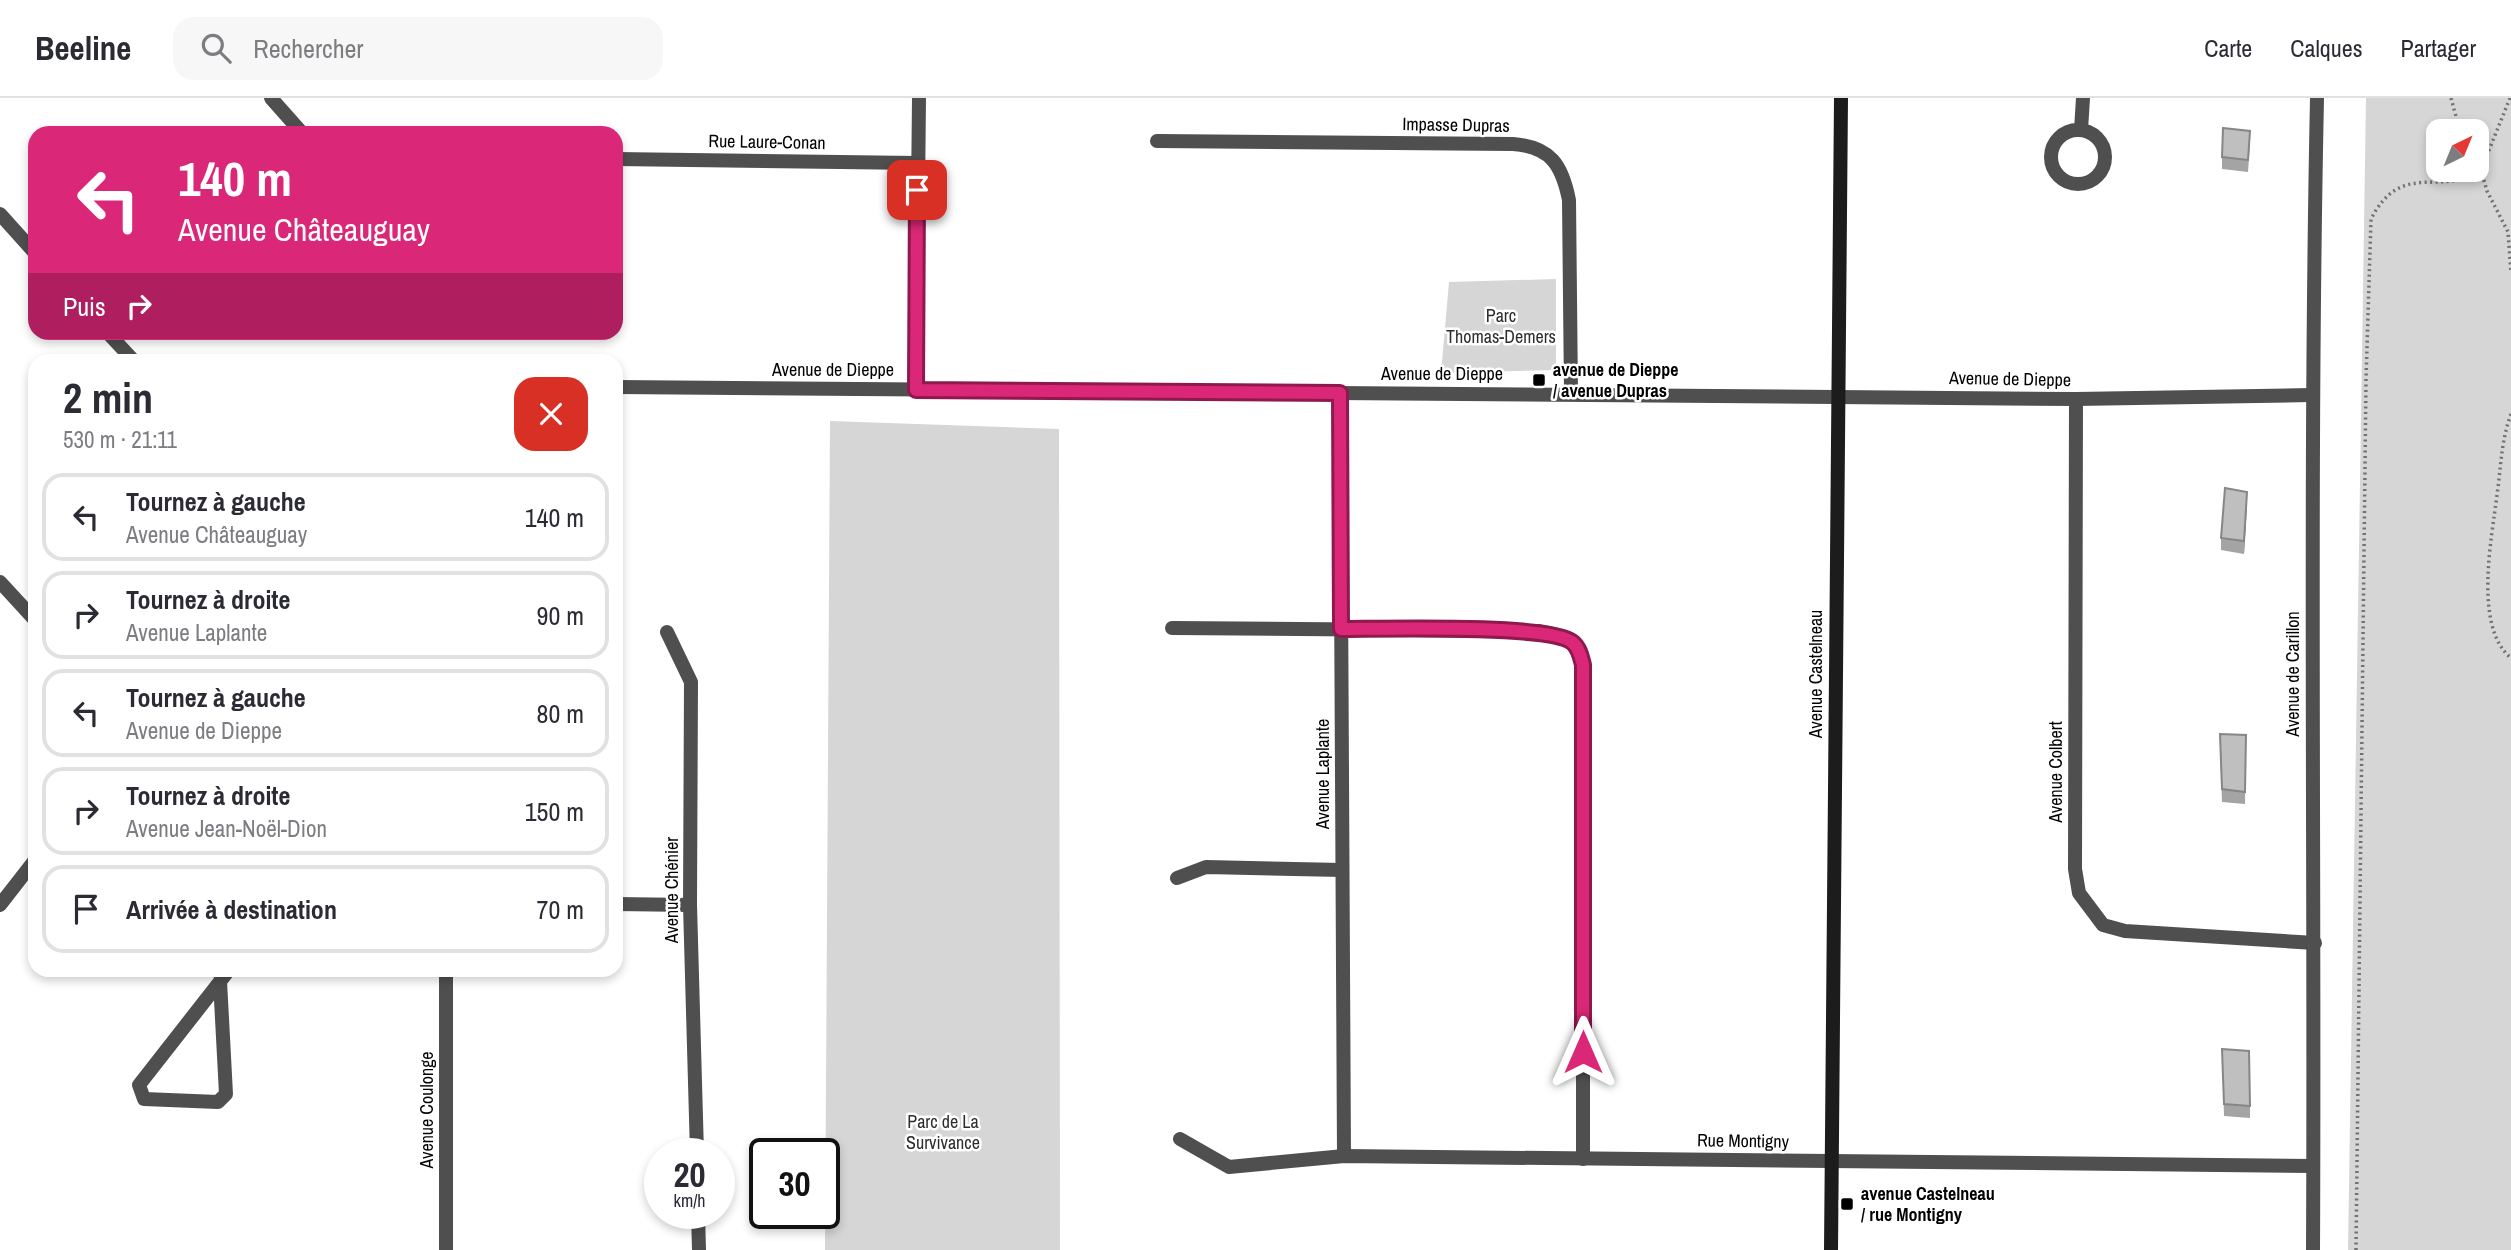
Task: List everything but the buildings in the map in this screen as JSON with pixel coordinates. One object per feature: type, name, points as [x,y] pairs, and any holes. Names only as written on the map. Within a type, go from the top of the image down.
[{"type":"street","points":[[271,98],[296,126]]},
{"type":"street","points":[[916,390],[919,98]]},
{"type":"street","name":"Avenue Castelneau","points":[[1831,1250],[1841,98]]},
{"type":"street","points":[[2081,130],[2082,98]]},
{"type":"street","name":"Avenue de Carillon","points":[[2312,1250],[2315,943],[2311,395],[2317,98]]},
{"type":"street","name":"Impasse Dupras","points":[[1157,141],[1513,144],[1530,145],[1552,158],[1564,173],[1569,200],[1572,394]]},
{"type":"street","name":"Rue Laure-Conan","points":[[623,159],[917,163]]},
{"type":"street","points":[[0,214],[28,245]]},
{"type":"street","points":[[114,340],[127,354]]},
{"type":"street","name":"Avenue de Dieppe","points":[[623,387],[2076,399],[2311,395]]},
{"type":"street","name":"Avenue Laplante","points":[[1340,393],[1344,1156]]},
{"type":"street","name":"Avenue Colbert","points":[[2076,399],[2075,869],[2079,893],[2103,925],[2125,931],[2315,943]]},
{"type":"street","points":[[0,582],[28,612]]},
{"type":"street","points":[[1171,628],[1538,631],[1570,640],[1577,648],[1583,665],[1583,1159]]},
{"type":"street","name":"Avenue Chénier","points":[[667,632],[691,682],[690,905],[697,1138]]},
{"type":"street","points":[[1177,878],[1206,867],[1342,870]]},
{"type":"street","points":[[0,905],[28,869]]},
{"type":"street","points":[[623,904],[690,905]]},
{"type":"street","points":[[222,977],[139,1085],[144,1099],[218,1101],[226,1094],[224,977]]},
{"type":"street","name":"Avenue Coulonge","points":[[446,977],[446,1250]]},
{"type":"street","name":"Rue Montigny","points":[[1180,1139],[1229,1167],[1344,1156],[2313,1166]]},
{"type":"street","points":[[698,1229],[699,1250]]},
{"type":"path","points":[[2451,98],[2457,119]]},
{"type":"path","points":[[2489,150],[2510,98]]},
{"type":"path","points":[[2356,1250],[2366,380],[2371,219],[2383,197],[2409,184],[2436,182]]},
{"type":"path","points":[[2484,182],[2508,232],[2511,273]]},
{"type":"path","points":[[2511,414],[2500,459],[2488,556],[2488,585],[2496,635],[2502,651],[2511,658]]},
{"type":"green space","points":[[2366,98],[2511,98],[2511,1250],[2348,1250]]},
{"type":"green space","name":"Parc Thomas-Demers","points":[[1556,279],[1556,370],[1441,373],[1449,282]]},
{"type":"green space","name":"Parc de La Survivance","points":[[830,421],[1059,429],[1060,1250],[825,1250],[825,1229],[840,1229],[840,1138],[826,1138]]},
{"type":"place","name":"avenue de Dieppe / avenue Dupras","points":[[1539,380]]},
{"type":"place","name":"avenue Castelneau / rue Montigny","points":[[1847,1204]]},
{"type":"route","points":[[917,190],[916,390],[1340,393],[1341,629],[1538,631],[1570,640],[1577,648],[1583,665],[1583,1052]]}]
